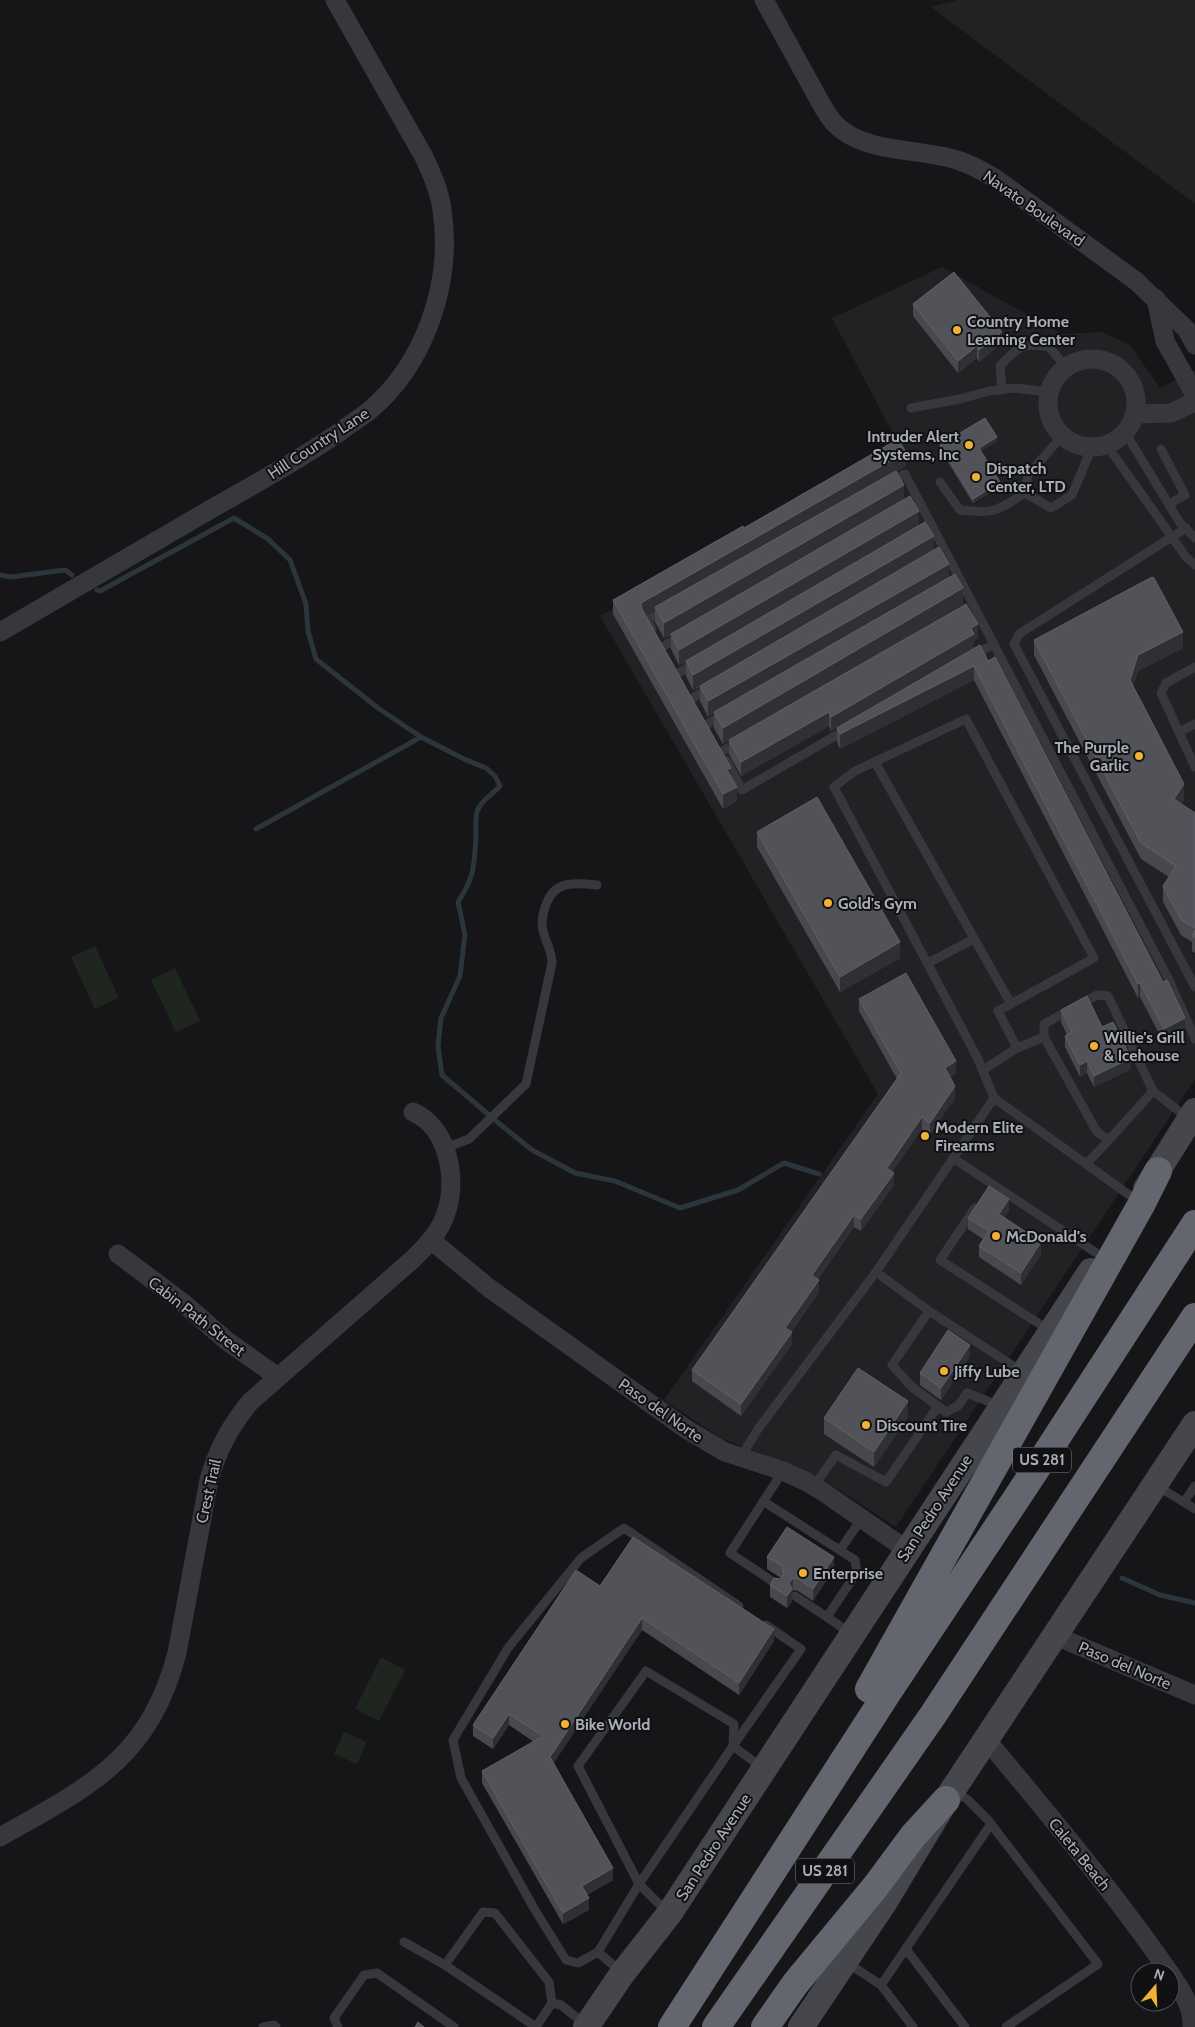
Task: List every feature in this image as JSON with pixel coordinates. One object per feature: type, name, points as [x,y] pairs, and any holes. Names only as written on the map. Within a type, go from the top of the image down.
[{"type":"highway","points":[[687,2005],[805,1791],[890,1654],[1158,1171]]},
{"type":"highway","name":"US 281","points":[[672,2027],[886,1695],[1044,1457],[1195,1224]]},
{"type":"highway","name":"US 281","points":[[716,2027],[933,1715],[1195,1316]]},
{"type":"highway","points":[[765,2027],[795,1984],[876,1886],[913,1836],[949,1795]]},
{"type":"main road","points":[[1158,1171],[1192,1115]]},
{"type":"main road","name":"San Pedro Avenue","points":[[587,2026],[622,1974],[669,1914],[1001,1406],[1101,1256],[1140,1203]]},
{"type":"main road","points":[[801,2027],[884,1903],[949,1795],[1195,1424]]},
{"type":"street","name":"Hill Country Lane","points":[[0,632],[316,448],[369,411],[390,388],[420,348],[433,314],[444,262],[442,210],[432,173],[424,157],[334,0]]},
{"type":"street","name":"Navato Boulevard","points":[[764,0],[834,123],[850,135],[871,144],[950,158],[972,166],[996,179],[1136,280],[1187,330],[1195,345]]},
{"type":"street","points":[[1156,299],[1165,341],[1195,395]]},
{"type":"street","points":[[1095,359],[1110,363],[1122,372],[1131,384],[1136,399],[1134,414],[1125,432],[1116,439],[1099,446],[1079,445],[1062,436],[1050,418],[1048,405],[1049,392],[1055,378],[1066,367],[1080,360],[1095,359]]},
{"type":"street","points":[[1134,414],[1172,413],[1195,402]]},
{"type":"street","name":"Crest Trail","points":[[0,1837],[84,1789],[103,1775],[135,1742],[149,1723],[169,1681],[176,1653],[208,1480],[213,1463],[228,1430],[238,1416],[250,1402],[432,1241],[446,1214],[450,1198],[451,1181],[445,1148],[431,1123],[413,1112]]},
{"type":"street","name":"Paso del Norte","points":[[432,1241],[490,1288],[686,1429],[718,1448],[783,1471],[814,1486],[907,1550]]},
{"type":"street","name":"Cabin Path Street","points":[[118,1254],[182,1302],[227,1341],[278,1377]]},
{"type":"street","name":"Paso del Norte","points":[[1056,1636],[1195,1695]]},
{"type":"street","name":"Caleta Beach","points":[[986,1739],[1078,1850],[1162,1962]]},
{"type":"street","name":"Caleta Beach","points":[[1180,1988],[1188,2004],[1192,2027]]},
{"type":"lane","points":[[1002,390],[1000,366],[1011,353],[1025,345],[1049,347],[1066,367]]},
{"type":"lane","points":[[911,408],[1015,388],[1049,392]]},
{"type":"lane","points":[[1125,432],[1180,523],[1195,538]]},
{"type":"lane","points":[[940,482],[960,510],[996,512],[1025,493],[1028,475],[1062,436]]},
{"type":"lane","points":[[1025,493],[1051,508],[1072,495],[1099,446],[1186,557],[1195,565]]},
{"type":"lane","points":[[1161,449],[1185,495],[1169,504]]},
{"type":"lane","points":[[880,488],[905,474],[960,580],[970,608],[994,644],[1164,971],[1195,1039]]},
{"type":"lane","points":[[910,504],[919,500]]},
{"type":"lane","points":[[924,531],[932,526]]},
{"type":"lane","points":[[1186,528],[1019,634],[1014,644],[1195,987]]},
{"type":"lane","points":[[937,557],[946,552]]},
{"type":"lane","points":[[952,584],[960,580]]},
{"type":"lane","points":[[673,605],[647,620],[664,650],[688,632]]},
{"type":"lane","points":[[960,663],[994,644]]},
{"type":"lane","points":[[682,683],[703,659]]},
{"type":"lane","points":[[1195,667],[1166,683],[1161,693],[1195,767]]},
{"type":"lane","points":[[682,683],[717,684]]},
{"type":"lane","points":[[682,683],[696,707]]},
{"type":"lane","points":[[701,716],[708,728],[731,710]]},
{"type":"lane","points":[[1018,1048],[998,1011],[1094,958],[966,719],[856,771],[834,787],[928,963],[983,1070],[994,1098],[1140,1203]]},
{"type":"lane","points":[[1179,732],[1195,724]]},
{"type":"lane","points":[[746,737],[719,748],[742,790],[851,726]]},
{"type":"lane","points":[[874,762],[1011,1004]]},
{"type":"lane","points":[[445,1148],[470,1139],[481,1130],[521,1090],[528,1079],[552,962],[550,947],[542,925],[548,898],[563,885],[574,883],[597,885]]},
{"type":"lane","points":[[928,963],[974,939]]},
{"type":"lane","points":[[1110,1140],[1098,1132],[1044,1037],[1044,1024],[1097,995],[1108,996],[1153,1091],[1192,1115]]},
{"type":"lane","points":[[983,1070],[1018,1048],[1044,1037]]},
{"type":"lane","points":[[1086,1164],[1153,1091]]},
{"type":"lane","points":[[742,1457],[758,1429],[876,1272],[994,1098]]},
{"type":"lane","points":[[954,1158],[986,1191],[1101,1256]]},
{"type":"lane","points":[[986,1191],[940,1260],[1051,1332]]},
{"type":"lane","points":[[876,1272],[929,1311],[1024,1373]]},
{"type":"lane","points":[[929,1311],[892,1366],[912,1387],[946,1412],[958,1406],[967,1393],[1001,1406]]},
{"type":"lane","points":[[814,1486],[836,1455],[886,1482],[938,1406]]},
{"type":"lane","points":[[778,1585],[730,1553],[783,1471]]},
{"type":"lane","points":[[1155,1485],[1195,1509]]},
{"type":"lane","points":[[1184,1502],[1195,1486]]},
{"type":"lane","points":[[763,1501],[854,1560],[856,1572],[827,1617]]},
{"type":"lane","points":[[840,1550],[862,1518]]},
{"type":"lane","points":[[745,1611],[624,1528],[581,1558],[508,1648],[453,1740],[461,1778],[566,1960],[578,1963],[598,1952],[639,1884],[801,1649],[761,1622]]},
{"type":"lane","points":[[795,1596],[852,1634]]},
{"type":"lane","points":[[669,1914],[639,1884],[578,1766],[646,1670],[734,1724],[733,1746]]},
{"type":"lane","points":[[733,1746],[764,1769]]},
{"type":"lane","points":[[949,1795],[967,1799],[991,1824],[1098,1964],[1006,2027]]},
{"type":"lane","points":[[881,1985],[991,1824]]},
{"type":"lane","points":[[404,1942],[445,1965],[536,2027],[552,2004],[549,1982],[495,1913],[483,1912],[445,1965]]},
{"type":"lane","points":[[906,1949],[965,2027]]},
{"type":"lane","points":[[598,1952],[622,1974]]},
{"type":"lane","points":[[845,1961],[881,1985],[913,2027]]},
{"type":"lane","points":[[338,2027],[334,2018],[364,1975],[377,1972],[454,2027]]},
{"type":"lane","points":[[552,2004],[560,2005],[587,2026]]},
{"type":"lane","points":[[262,2027],[274,2025],[276,2027]]},
{"type":"shaded area","points":[[957,0],[1195,0],[1195,204],[931,7]]},
{"type":"shaded area","points":[[942,267],[1062,334],[1102,332],[1130,345],[1160,388],[1195,370],[1195,1079],[896,1527],[827,1482],[798,1467],[722,1439],[664,1400],[878,1094],[600,616],[900,447],[832,318]]},
{"type":"shaded area","points":[[95,946],[119,998],[95,1009],[71,957]]},
{"type":"shaded area","points":[[175,968],[200,1021],[176,1032],[151,980]]},
{"type":"shaded area","points":[[381,1657],[405,1670],[379,1721],[355,1709]]},
{"type":"shaded area","points":[[344,1732],[367,1742],[357,1764],[334,1754]]},
{"type":"building","name":"Country Home Learning Center","points":[[954,272],[1002,332],[979,350],[977,346],[958,361],[913,304]]},
{"type":"building","points":[[985,418],[997,437],[979,448],[1000,482],[973,499],[940,445]]},
{"type":"building","points":[[898,439],[906,452],[641,603],[642,609],[731,768],[727,770],[737,787],[723,794],[613,600],[743,526],[744,528]]},
{"type":"building","points":[[896,471],[904,485],[664,623],[655,607]]},
{"type":"building","points":[[910,496],[919,511],[679,650],[671,634]]},
{"type":"building","points":[[925,522],[934,536],[693,675],[686,661]]},
{"type":"building","points":[[939,547],[949,564],[708,701],[700,686]]},
{"type":"building","points":[[955,574],[963,588],[723,728],[714,712]]},
{"type":"building","points":[[1152,577],[1183,632],[1138,655],[1130,680],[1184,784],[1174,799],[1195,813],[1195,928],[1181,920],[1163,886],[1176,866],[1141,843],[1034,640]]},
{"type":"building","points":[[966,604],[978,624],[971,628],[974,634],[831,717],[829,712],[741,762],[729,740]]},
{"type":"building","points":[[980,645],[988,661],[995,657],[1163,982],[1167,980],[1185,1018],[1164,1029],[1140,983],[1138,984],[974,666],[840,734],[837,728]]},
{"type":"building","name":"Gold's Gym","points":[[817,797],[900,942],[840,977],[757,832]]},
{"type":"building","points":[[906,973],[956,1061],[945,1068],[955,1086],[930,1123],[922,1117],[887,1168],[894,1173],[861,1219],[854,1215],[812,1275],[819,1280],[785,1328],[792,1332],[741,1404],[692,1370],[901,1073],[859,999]]},
{"type":"building","name":"Willie's Grill & Icehouse","points":[[1087,996],[1102,1027],[1113,1022],[1131,1058],[1094,1076],[1087,1061],[1080,1065],[1065,1036],[1072,1032],[1061,1010]]},
{"type":"building","name":"McDonald's","points":[[989,1186],[1009,1199],[999,1214],[1041,1242],[1021,1273],[979,1246],[989,1231],[968,1218]]},
{"type":"building","name":"Jiffy Lube","points":[[948,1330],[970,1345],[941,1388],[920,1373]]},
{"type":"building","name":"Discount Tire","points":[[858,1368],[908,1401],[874,1452],[824,1418]]},
{"type":"building","name":"Enterprise","points":[[787,1527],[834,1557],[813,1589],[798,1579],[793,1578],[789,1583],[792,1589],[787,1596],[770,1585],[774,1578],[780,1579],[784,1574],[782,1566],[767,1557]]},
{"type":"building","points":[[633,1537],[774,1629],[739,1683],[642,1618],[550,1757],[613,1868],[582,1886],[589,1898],[563,1913],[482,1771],[543,1736],[509,1714],[493,1738],[473,1725],[576,1570],[600,1586]]},
{"type":"building","points":[[418,2022],[424,2027],[415,2027]]},
{"type":"waterway","points":[[97,590],[100,591],[234,518],[268,539],[290,560],[306,604],[308,631],[316,659],[378,708],[421,737],[486,768],[495,776],[500,786],[481,805],[476,815],[473,870],[468,885],[458,902],[465,935],[460,976],[441,1018],[438,1046],[442,1075],[489,1115]]},
{"type":"waterway","points":[[0,575],[11,577],[65,570],[72,575]]},
{"type":"waterway","points":[[256,829],[421,737]]},
{"type":"waterway","points":[[496,1121],[532,1150],[575,1173],[615,1181],[680,1208],[738,1190],[784,1163],[819,1174]]},
{"type":"waterway","points":[[1122,1578],[1160,1595],[1195,1603]]},
{"type":"place","name":"Country Home Learning Center","points":[[957,330]]},
{"type":"place","name":"Intruder Alert Systems, Inc","points":[[969,445]]},
{"type":"place","name":"Dispatch Center, LTD","points":[[976,477]]},
{"type":"place","name":"The Purple Garlic","points":[[1139,756]]},
{"type":"place","name":"Gold's Gym","points":[[828,903]]},
{"type":"place","name":"Willie's Grill & Icehouse","points":[[1094,1046]]},
{"type":"place","name":"Modern Elite Firearms","points":[[925,1136]]},
{"type":"place","name":"McDonald's","points":[[996,1236]]},
{"type":"place","name":"Jiffy Lube","points":[[944,1371]]},
{"type":"place","name":"Discount Tire","points":[[866,1425]]},
{"type":"place","name":"Enterprise","points":[[803,1573]]},
{"type":"place","name":"Bike World","points":[[565,1724]]}]
